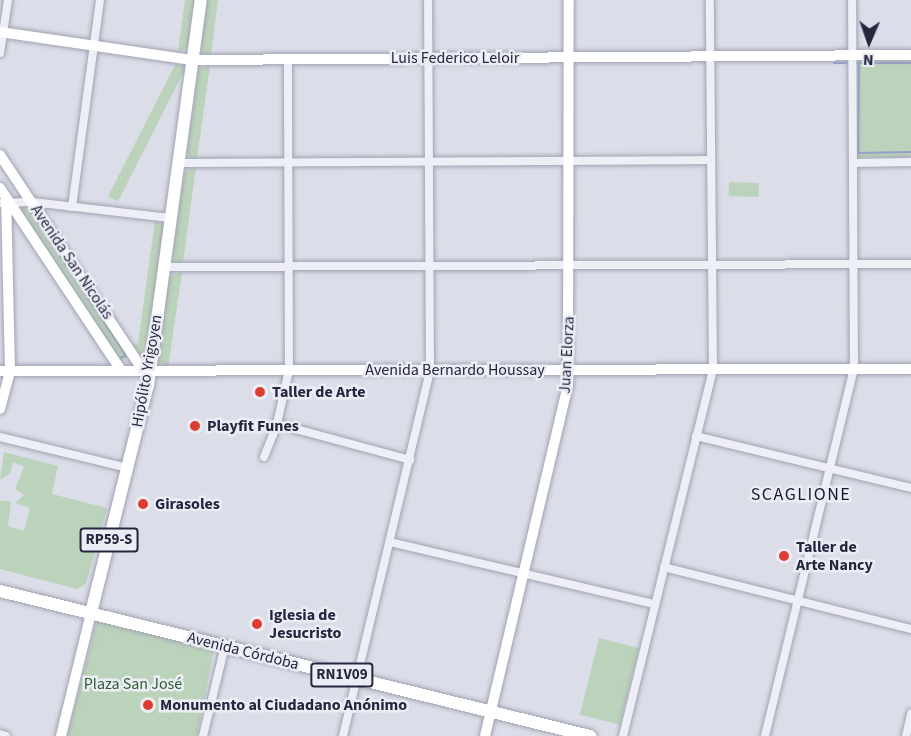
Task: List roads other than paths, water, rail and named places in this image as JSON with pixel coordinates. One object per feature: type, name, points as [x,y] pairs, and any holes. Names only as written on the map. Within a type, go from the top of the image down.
[{"type":"main road","name":"Hipólito Yrigoyen","points":[[91,613],[128,468],[146,370],[164,267],[201,0]]},
{"type":"main road","name":"Avenida Córdoba","points":[[0,591],[590,736]]},
{"type":"street","points":[[0,53],[1,33],[8,0]]},
{"type":"street","points":[[72,207],[100,0]]},
{"type":"street","points":[[343,736],[430,370],[428,0]]},
{"type":"street","name":"Juan Elorza","points":[[485,736],[569,370],[569,0]]},
{"type":"street","points":[[623,736],[713,370],[710,0]]},
{"type":"street","points":[[765,736],[854,369],[852,0]]},
{"type":"street","name":"Luis Federico Leloir","points":[[1,33],[192,60],[911,55]]},
{"type":"street","points":[[264,457],[277,424],[289,370],[288,59]]},
{"type":"street","name":"Avenida San Nicolás","points":[[0,154],[146,370]]},
{"type":"street","points":[[178,163],[711,160]]},
{"type":"street","points":[[853,163],[911,162]]},
{"type":"street","points":[[0,409],[5,371],[4,199],[171,218]]},
{"type":"street","name":"Avenida San Nicolás","points":[[4,199],[121,370]]},
{"type":"street","points":[[164,267],[911,264]]},
{"type":"street","name":"Avenida Bernardo Houssay","points":[[5,371],[911,369]]},
{"type":"street","points":[[277,424],[410,460]]},
{"type":"street","points":[[696,436],[911,488]]},
{"type":"street","points":[[0,437],[128,468]]},
{"type":"street","points":[[390,542],[655,604]]},
{"type":"street","points":[[664,567],[911,629]]},
{"type":"street","name":"Hipólito Yrigoyen","points":[[61,736],[91,613]]},
{"type":"street","points":[[203,736],[225,646]]},
{"type":"street","points":[[906,736],[911,714]]},
{"type":"street","points":[[0,734],[6,736]]},
{"type":"waterway","points":[[834,63],[846,63]]},
{"type":"waterway","points":[[856,63],[911,63]]},
{"type":"waterway","points":[[859,63],[858,153],[911,152]]},
{"type":"waterway","points":[[32,213],[124,352],[125,356],[119,358]]},
{"type":"place","name":"Taller de Arte","points":[[260,392]]},
{"type":"place","name":"Playfit Funes","points":[[195,426]]},
{"type":"place","name":"Girasoles","points":[[143,504]]},
{"type":"place","name":"Taller de Arte Nancy","points":[[784,556]]},
{"type":"place","name":"Iglesia de Jesucristo","points":[[257,624]]},
{"type":"place","name":"Monumento al Ciudadano Anónimo","points":[[148,705]]},
{"type":"district","name":"SCAGLIONE","points":[[801,495]]},
{"type":"park label","name":"Plaza San José","points":[[133,684]]}]
